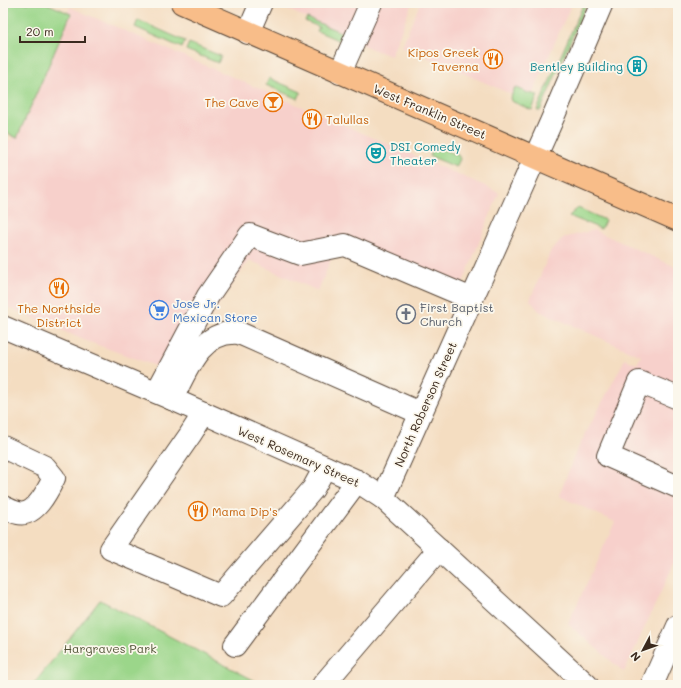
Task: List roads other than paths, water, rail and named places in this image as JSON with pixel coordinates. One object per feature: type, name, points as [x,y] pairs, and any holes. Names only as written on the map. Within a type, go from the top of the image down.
[{"type":"main road","name":"West Franklin Street","points":[[182,3],[678,220]]},
{"type":"street","points":[[248,32],[260,3]]},
{"type":"street","points":[[340,73],[371,3]]},
{"type":"street","name":"North Roberson Street","points":[[383,498],[602,3]]},
{"type":"street","points":[[164,396],[208,296],[250,235],[300,254],[346,245],[472,299]]},
{"type":"street","name":"West Rosemary Street","points":[[3,327],[357,480],[383,498],[586,685]]},
{"type":"street","points":[[164,396],[197,353],[210,340],[228,332],[238,333],[420,413]]},
{"type":"street","points":[[678,398],[639,382],[608,456],[678,488]]},
{"type":"street","points":[[204,413],[111,549],[221,596],[313,490],[325,467]]},
{"type":"street","points":[[3,447],[45,467],[54,478],[44,497],[31,510],[19,514],[3,507]]},
{"type":"street","points":[[235,645],[357,480]]},
{"type":"street","points":[[323,685],[439,549]]},
{"type":"street","points":[[652,685],[678,626]]},
{"type":"place","name":"Kipos Greek Taverna","points":[[493,59]]},
{"type":"place","name":"Bentley Building","points":[[637,66]]},
{"type":"place","name":"The Cave","points":[[273,102]]},
{"type":"place","name":"Talullas","points":[[312,119]]},
{"type":"place","name":"DSI Comedy Theater","points":[[376,153]]},
{"type":"place","name":"The Northside District","points":[[59,288]]},
{"type":"place","name":"Jose Jr. Mexican Store","points":[[159,310]]},
{"type":"place","name":"First Baptist Church","points":[[406,314]]},
{"type":"place","name":"Mama Dip's","points":[[198,511]]},
{"type":"park label","name":"Hargraves Park","points":[[110,648]]}]
